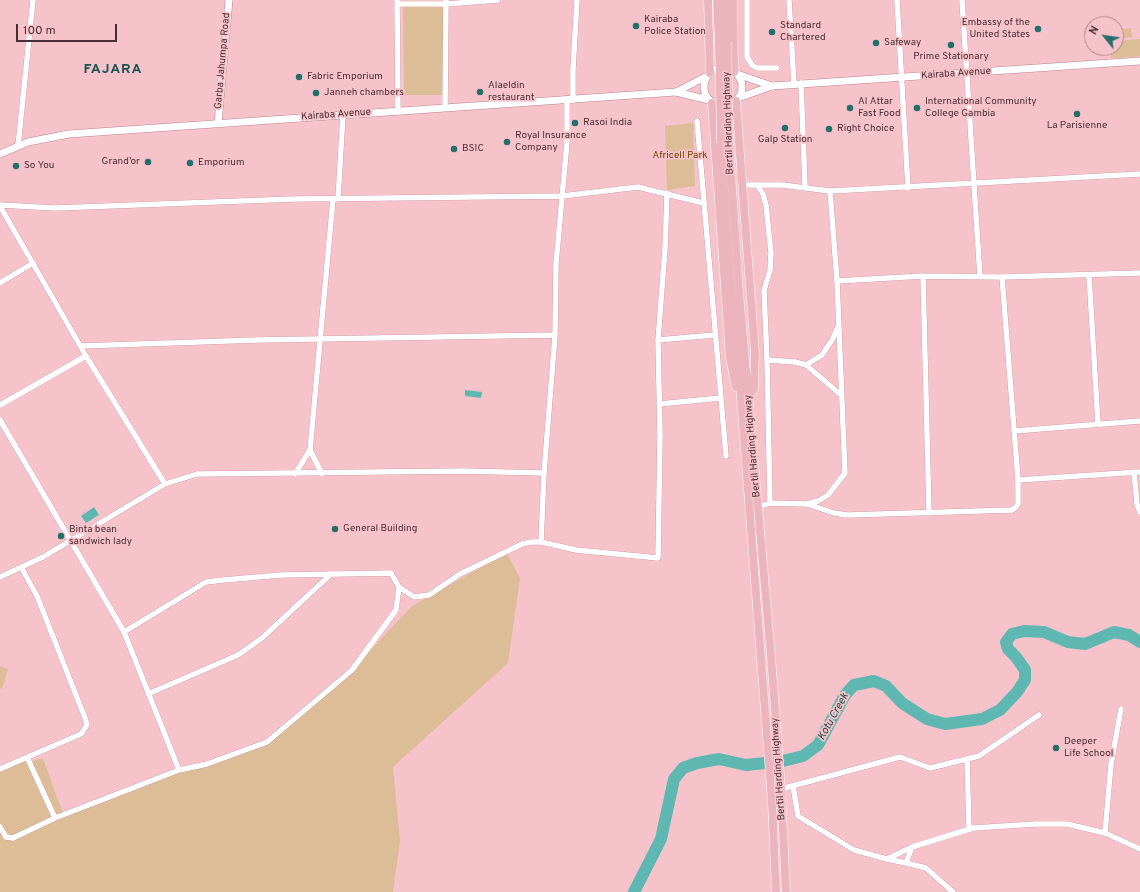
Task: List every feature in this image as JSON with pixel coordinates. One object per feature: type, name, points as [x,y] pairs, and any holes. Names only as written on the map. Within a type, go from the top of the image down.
[{"type":"main road","points":[[708,0],[709,75]]},
{"type":"main road","name":"Bertil Harding Highway","points":[[717,0],[724,200],[744,382]]},
{"type":"main road","name":"Bertil Harding Highway","points":[[725,0],[732,199],[769,758],[776,892]]},
{"type":"main road","points":[[733,0],[736,73]]},
{"type":"main road","points":[[710,101],[730,358],[734,382],[745,398],[754,388],[755,353],[737,100]]},
{"type":"main road","name":"Bertil Harding Highway","points":[[745,398],[758,507],[779,757],[786,892]]},
{"type":"street","points":[[18,146],[33,0]]},
{"type":"street","name":"Garba Jahumpa Road","points":[[218,123],[229,0]]},
{"type":"street","points":[[398,110],[398,2],[498,0]]},
{"type":"street","points":[[541,542],[544,473],[555,335],[556,264],[573,69],[577,0]]},
{"type":"street","points":[[747,0],[747,57],[752,65],[757,68],[777,68]]},
{"type":"street","points":[[789,0],[805,187]]},
{"type":"street","points":[[897,0],[908,188]]},
{"type":"street","points":[[962,0],[972,183],[980,277]]},
{"type":"street","points":[[445,108],[446,2]]},
{"type":"street","name":"Kairaba Avenue","points":[[772,86],[1140,61]]},
{"type":"street","points":[[676,92],[722,68],[772,86]]},
{"type":"street","points":[[736,73],[742,86],[737,100]]},
{"type":"street","points":[[709,75],[704,88],[710,101]]},
{"type":"street","points":[[676,92],[724,106],[772,86]]},
{"type":"street","name":"Kairaba Avenue","points":[[0,154],[18,146],[44,138],[69,134],[398,110],[676,92]]},
{"type":"street","points":[[296,474],[310,450],[319,339],[343,114]]},
{"type":"street","points":[[697,121],[714,335],[726,456]]},
{"type":"street","points":[[742,185],[805,187],[830,191],[908,188],[1140,174]]},
{"type":"street","points":[[757,185],[763,194],[766,205],[771,254],[770,271],[764,290],[770,503]]},
{"type":"street","points":[[0,205],[55,208],[335,199],[562,196],[638,187],[703,203]]},
{"type":"street","points":[[758,507],[770,503],[807,504],[818,501],[828,495],[845,473],[836,281],[830,191]]},
{"type":"street","points":[[124,632],[206,582],[281,575],[391,573],[398,587],[414,597],[429,595],[460,574],[522,544],[541,542],[576,550],[658,558],[658,340],[665,249],[667,193]]},
{"type":"street","points":[[0,205],[86,356],[165,484]]},
{"type":"street","points":[[0,283],[33,263]]},
{"type":"street","points":[[836,281],[923,276],[1002,277],[1140,273]]},
{"type":"street","points":[[1089,275],[1098,424]]},
{"type":"street","points":[[923,276],[928,513]]},
{"type":"street","points":[[807,504],[834,513],[847,515],[1012,510],[1018,504],[1018,480],[1002,277]]},
{"type":"street","points":[[806,365],[822,355],[832,340],[838,326]]},
{"type":"street","points":[[81,346],[319,339],[555,335]]},
{"type":"street","points":[[658,340],[714,335]]},
{"type":"street","points":[[0,405],[86,356]]},
{"type":"street","points":[[767,360],[795,362],[806,365],[841,395]]},
{"type":"street","points":[[659,404],[721,398]]},
{"type":"street","points":[[0,420],[124,632],[179,770]]},
{"type":"street","points":[[1014,431],[1140,421]]},
{"type":"street","points":[[310,450],[322,474]]},
{"type":"street","points":[[0,577],[43,557],[165,484],[197,474],[322,474],[463,471],[544,473]]},
{"type":"street","points":[[1018,480],[1137,472],[1137,504],[1140,512]]},
{"type":"street","points":[[0,768],[81,734],[87,726],[86,718],[37,596],[21,567]]},
{"type":"street","points":[[148,694],[238,655],[262,638],[332,574]]},
{"type":"street","points":[[0,827],[6,837],[13,838],[55,818],[179,770],[207,764],[267,742],[352,670],[396,610],[398,587]]},
{"type":"street","points":[[1105,833],[1111,764],[1121,709]]},
{"type":"street","points":[[781,789],[900,757],[930,768],[979,756],[1039,715]]},
{"type":"street","points":[[27,757],[55,818]]},
{"type":"street","points":[[968,759],[969,829]]},
{"type":"street","points":[[793,786],[798,816],[854,850],[926,868],[953,892]]},
{"type":"street","points":[[887,859],[912,847],[969,829],[990,826],[1067,824],[1105,833],[1140,849]]},
{"type":"street","points":[[906,863],[912,847]]},
{"type":"green space","points":[[403,6],[443,6],[444,95],[404,95]]},
{"type":"green space","points":[[1131,28],[1132,37],[1124,38],[1124,29]]},
{"type":"green space","points":[[1140,39],[1140,56],[1111,58],[1111,56],[1124,56],[1124,40]]},
{"type":"green space","name":"Africell Park","points":[[693,123],[695,186],[667,190],[665,126]]},
{"type":"green space","points":[[507,553],[520,578],[508,663],[393,767],[400,841],[393,892],[0,892],[0,769],[27,757],[30,762],[43,758],[63,814],[267,742],[352,670],[412,606]]},
{"type":"green space","points":[[0,666],[8,669],[2,689],[0,688]]},
{"type":"water","points":[[465,390],[482,392],[481,398],[465,396]]},
{"type":"water","points":[[94,507],[99,515],[86,523],[81,516]]},
{"type":"waterway","name":"Kotu Creek","points":[[634,892],[661,839],[674,779],[683,768],[697,763],[719,759],[746,765],[783,761],[803,756],[818,745],[845,695],[854,685],[874,681],[886,686],[902,703],[927,719],[945,724],[982,719],[1000,710],[1017,692],[1025,680],[1025,670],[1008,649],[1006,642],[1012,634],[1024,631],[1044,632],[1068,642],[1085,644],[1114,632],[1129,635],[1140,642]]},
{"type":"place","name":"Kairaba Police Station","points":[[636,26]]},
{"type":"place","name":"Embassy of the United States","points":[[1038,29]]},
{"type":"place","name":"Standard Chartered","points":[[772,32]]},
{"type":"place","name":"Safeway","points":[[876,43]]},
{"type":"place","name":"Prime Stationary","points":[[951,45]]},
{"type":"place","name":"Fabric Emporium","points":[[299,77]]},
{"type":"place","name":"Alaeldin restaurant","points":[[480,92]]},
{"type":"place","name":"Janneh chambers","points":[[316,93]]},
{"type":"place","name":"Al Attar Fast Food","points":[[850,108]]},
{"type":"place","name":"International Community College Gambia","points":[[917,108]]},
{"type":"place","name":"La Parisienne","points":[[1077,114]]},
{"type":"place","name":"Rasoi India","points":[[575,123]]},
{"type":"place","name":"Galp Station","points":[[785,128]]},
{"type":"place","name":"Right Choice","points":[[829,129]]},
{"type":"place","name":"Royal Insurance Company","points":[[507,142]]},
{"type":"place","name":"BSIC","points":[[454,149]]},
{"type":"place","name":"Grand’or","points":[[148,162]]},
{"type":"place","name":"Emporium","points":[[190,163]]},
{"type":"place","name":"So You","points":[[16,166]]},
{"type":"place","name":"General Building","points":[[335,529]]},
{"type":"place","name":"Binta bean sandwich lady","points":[[61,536]]},
{"type":"place","name":"Deeper Life School","points":[[1056,748]]},
{"type":"district","name":"FAJARA","points":[[113,70]]}]
